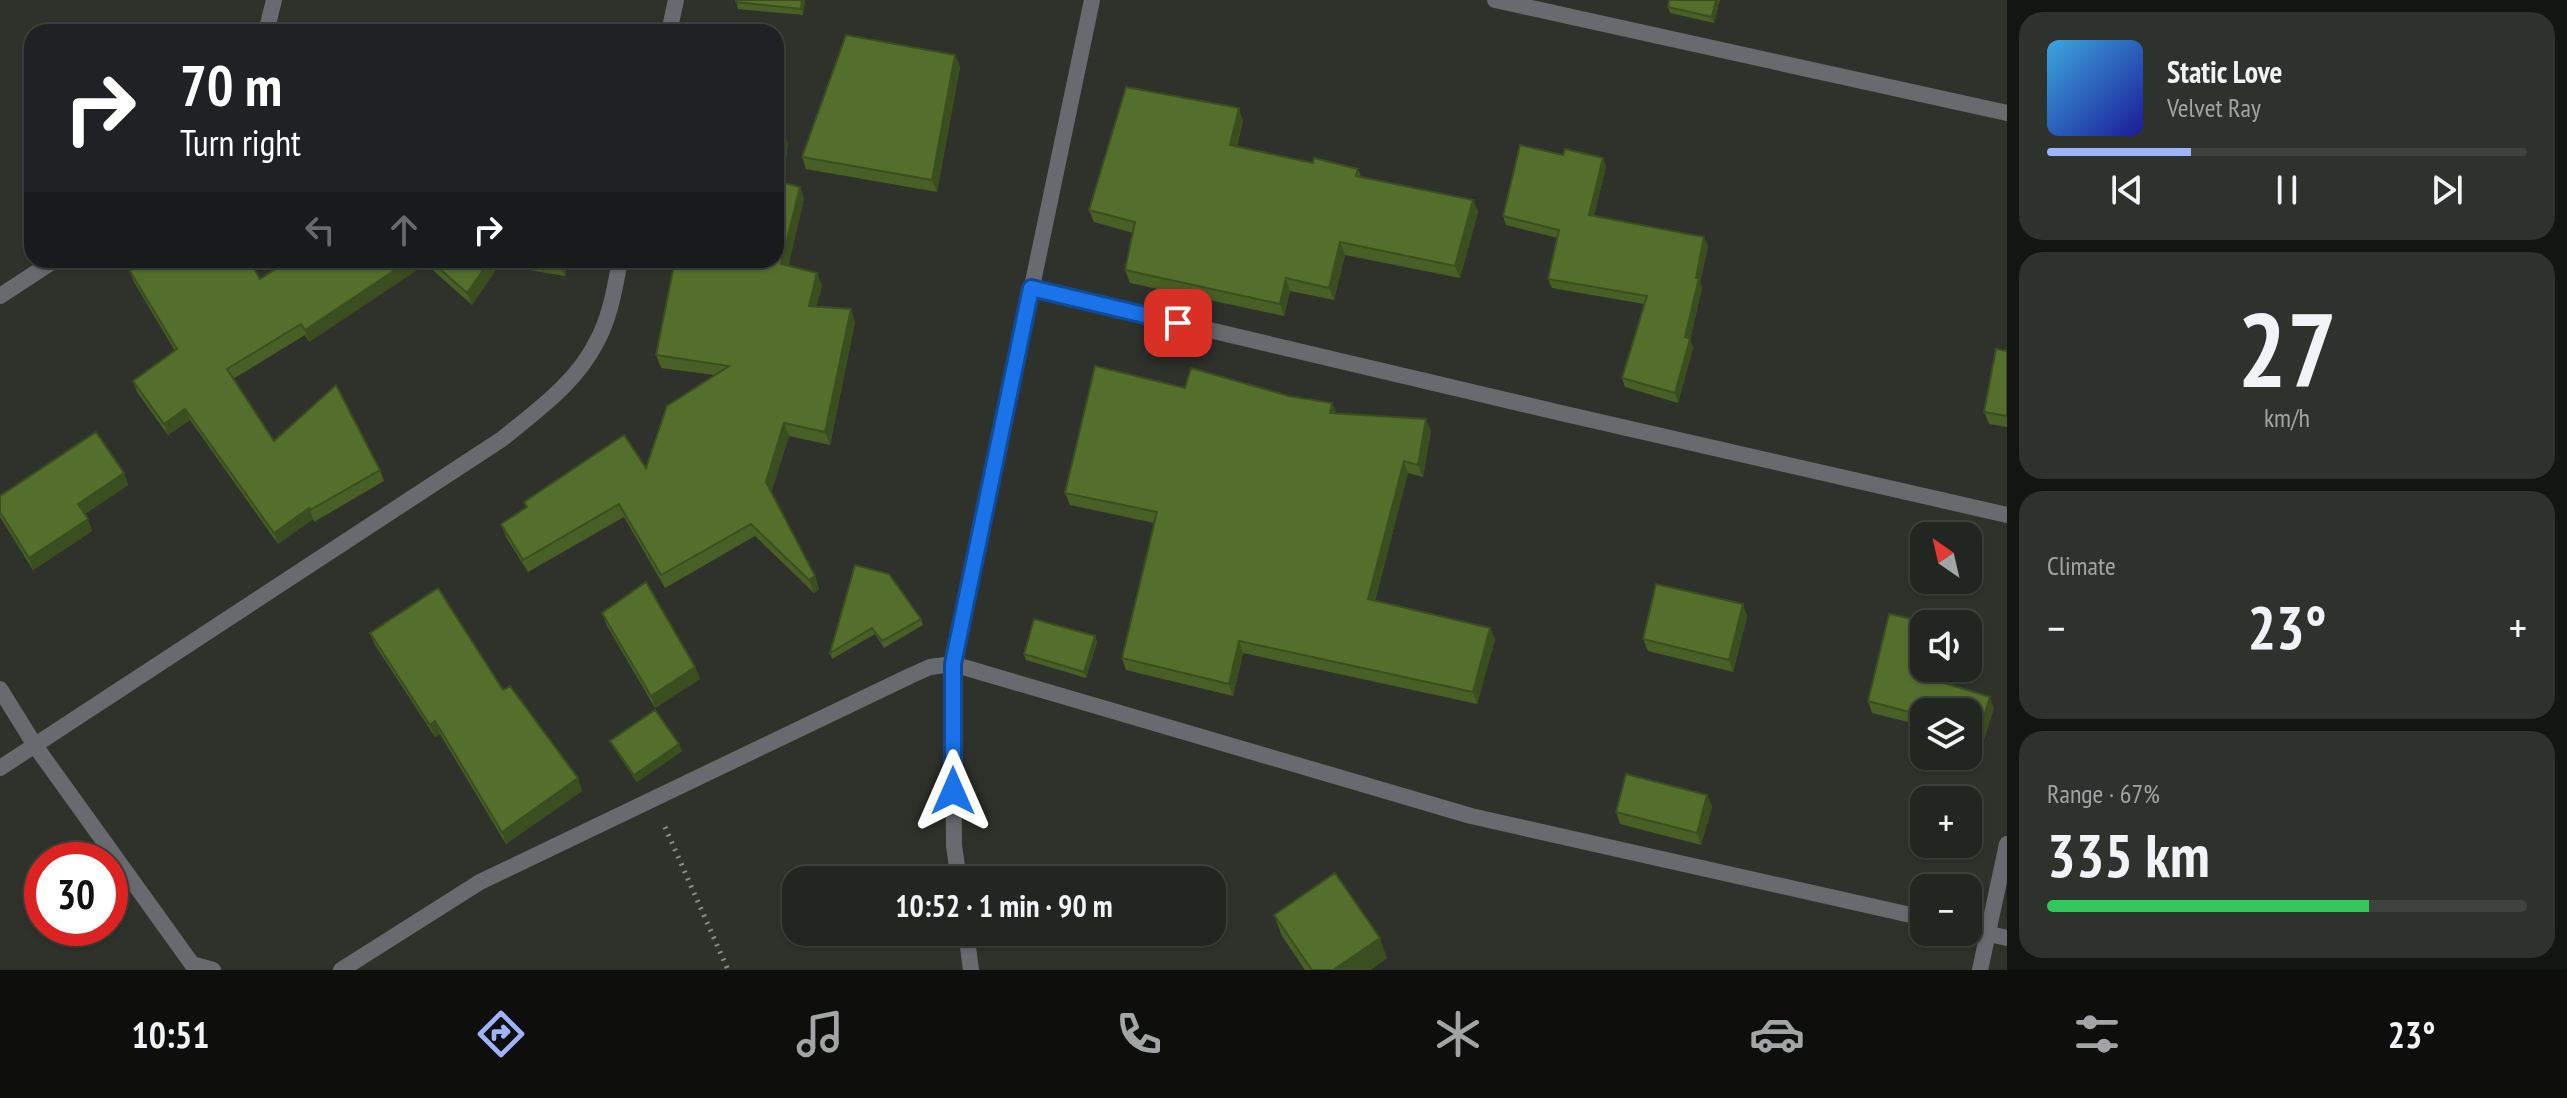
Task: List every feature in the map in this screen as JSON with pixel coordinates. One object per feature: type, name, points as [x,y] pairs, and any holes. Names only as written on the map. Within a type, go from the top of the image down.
[{"type":"street","points":[[268,24],[274,0]]},
{"type":"street","points":[[671,24],[676,0]]},
{"type":"street","points":[[957,866],[954,846],[953,664],[1092,0]]},
{"type":"street","points":[[1495,0],[2007,113]]},
{"type":"street","points":[[0,296],[43,268]]},
{"type":"street","points":[[0,768],[502,439],[548,402],[580,370],[597,342],[612,301],[618,268]]},
{"type":"street","points":[[1031,288],[2007,515]]},
{"type":"street","points":[[341,970],[480,882],[942,663],[1471,816],[1910,915]]},
{"type":"street","points":[[0,689],[36,747],[191,967],[213,970]]},
{"type":"street","points":[[1980,970],[2007,844]]},
{"type":"street","points":[[1982,932],[2007,938]]},
{"type":"street","points":[[968,946],[971,970]]},
{"type":"path","points":[[653,800],[728,970]]},
{"type":"building","points":[[736,0],[802,0],[801,9]]},
{"type":"building","points":[[1669,0],[1716,0],[1712,17],[1668,7]]},
{"type":"building","points":[[846,35],[955,55],[932,180],[802,157]]},
{"type":"building","points":[[1126,87],[1239,108],[1230,145],[1313,163],[1314,158],[1358,169],[1356,176],[1473,200],[1455,266],[1340,242],[1329,288],[1286,278],[1280,304],[1125,270],[1135,222],[1089,210]]},
{"type":"building","points":[[1520,145],[1563,155],[1565,149],[1603,158],[1589,215],[1704,237],[1696,278],[1699,278],[1685,337],[1690,339],[1675,393],[1622,378],[1647,296],[1548,279],[1559,230],[1503,216]]},
{"type":"building","points":[[784,183],[800,187],[784,252]]},
{"type":"building","points":[[784,265],[817,273],[809,306],[851,309],[825,432],[784,423],[766,482],[815,576],[809,580],[751,524],[661,575],[619,504],[523,560],[501,524],[527,507],[524,502],[624,435],[646,468],[667,406],[729,366],[656,355],[673,268],[784,268]]},
{"type":"building","points":[[135,268],[254,268],[260,279],[277,268],[398,268],[305,330],[301,324],[227,369],[274,441],[336,385],[380,470],[309,508],[274,533],[185,409],[164,424],[133,381],[177,349],[130,271]]},
{"type":"building","points":[[439,268],[484,268],[467,293]]},
{"type":"building","points":[[1996,349],[2007,351],[2007,416],[1984,412]]},
{"type":"building","points":[[1095,366],[1185,388],[1191,368],[1289,396],[1332,403],[1330,413],[1426,419],[1418,465],[1404,461],[1368,599],[1490,628],[1473,692],[1239,641],[1229,684],[1122,658],[1157,512],[1065,493]]},
{"type":"building","points":[[96,432],[124,473],[78,504],[88,519],[29,558],[0,512],[0,496]]},
{"type":"building","points":[[855,565],[889,574],[921,619],[882,641],[872,628],[830,653]]},
{"type":"building","points":[[646,582],[695,667],[651,696],[602,613]]},
{"type":"building","points":[[1656,584],[1743,604],[1729,660],[1643,639]]},
{"type":"building","points":[[438,588],[503,690],[510,686],[578,778],[502,832],[435,721],[430,725],[370,633]]},
{"type":"building","points":[[1889,614],[1910,618],[1910,682],[1941,682],[1990,697],[1982,722],[1982,698],[1910,698],[1910,712],[1868,701]]},
{"type":"building","points":[[1034,619],[1095,636],[1084,672],[1024,654]]},
{"type":"building","points":[[655,710],[679,744],[634,775],[610,741]]},
{"type":"building","points":[[1626,774],[1707,795],[1697,833],[1616,812]]},
{"type":"building","points":[[1335,873],[1380,938],[1333,970],[1312,970],[1274,915]]},
{"type":"route","points":[[953,791],[953,664],[1031,288],[1178,323]]}]
